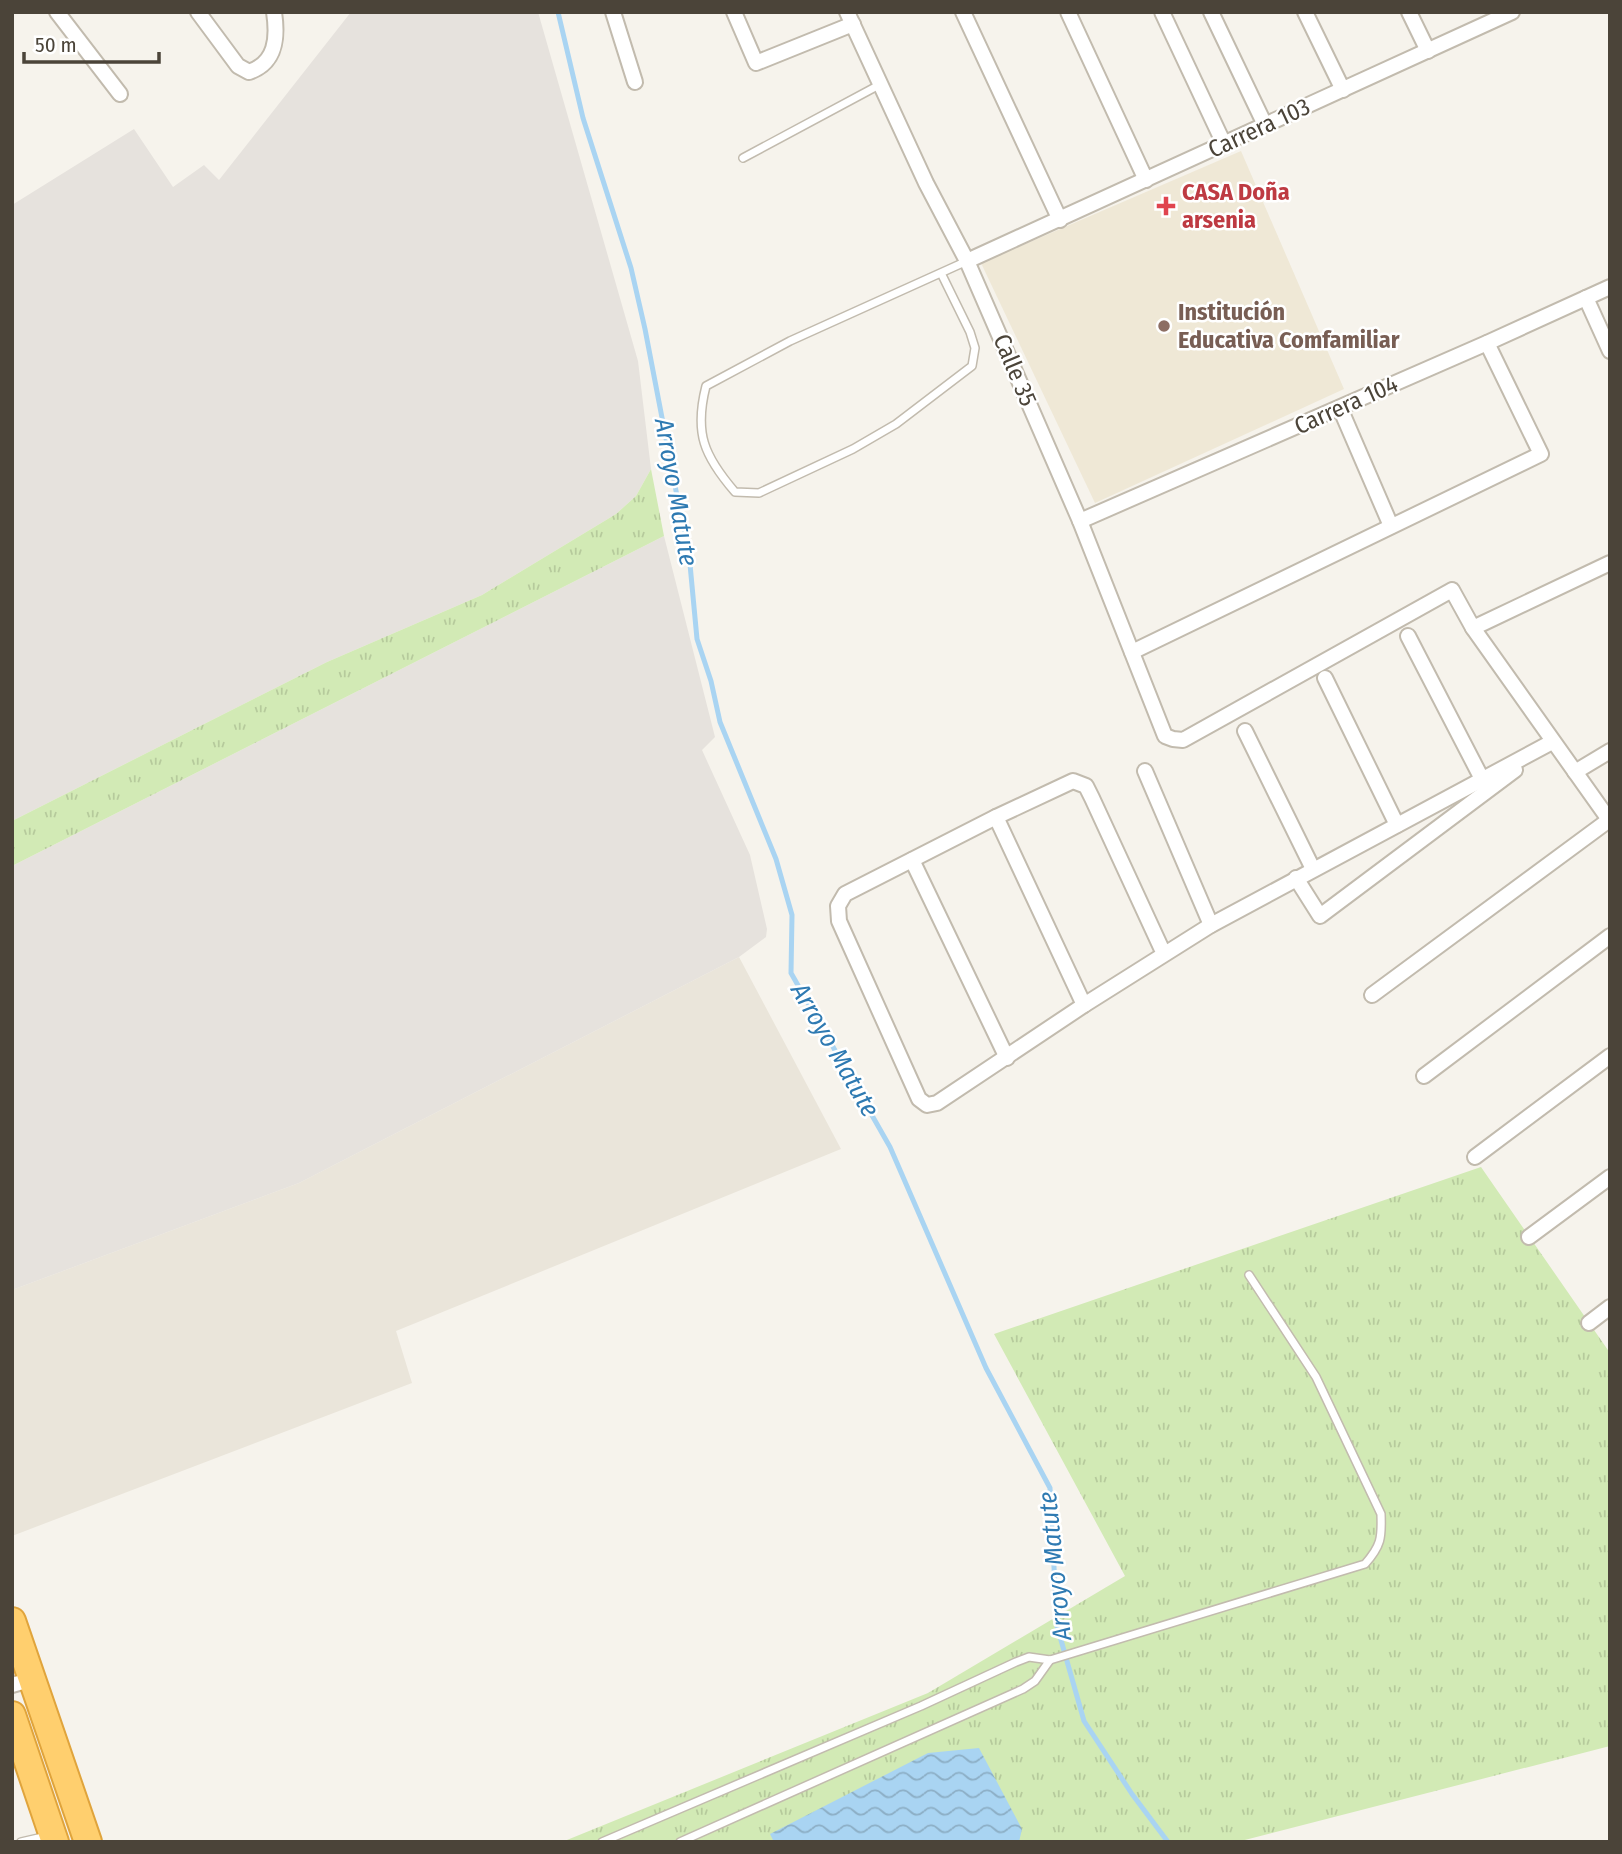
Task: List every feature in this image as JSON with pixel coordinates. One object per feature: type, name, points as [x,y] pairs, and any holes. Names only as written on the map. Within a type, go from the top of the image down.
[{"type":"highway","points":[[12,1621],[23,1681],[69,1834]]},
{"type":"highway","points":[[14,1727],[69,1834]]},
{"type":"street","points":[[57,12],[120,94]]},
{"type":"street","points":[[198,12],[238,66],[248,72],[262,68],[271,54],[277,31],[274,12]]},
{"type":"street","points":[[613,12],[635,82]]},
{"type":"street","points":[[734,12],[756,63],[850,18]]},
{"type":"street","points":[[963,12],[1060,220]]},
{"type":"street","points":[[1068,12],[1146,180]]},
{"type":"street","points":[[1162,12],[1224,144]]},
{"type":"street","points":[[1211,12],[1265,125]]},
{"type":"street","points":[[1305,12],[1343,90]]},
{"type":"street","points":[[1409,12],[1428,51]]},
{"type":"street","name":"Carrera 103","points":[[967,261],[1505,14]]},
{"type":"street","name":"Calle 35","points":[[850,18],[926,183],[967,261],[1080,521],[1166,736],[1183,740],[1452,590],[1474,628]]},
{"type":"street","name":"Carrera 104","points":[[1080,521],[1610,287]]},
{"type":"street","points":[[1586,299],[1610,351]]},
{"type":"street","points":[[1132,652],[1541,454],[1487,343]]},
{"type":"street","points":[[1340,408],[1391,527]]},
{"type":"street","points":[[1372,995],[1609,821],[1474,628],[1610,563]]},
{"type":"street","points":[[1408,636],[1482,779]]},
{"type":"street","points":[[1325,678],[1397,825]]},
{"type":"street","points":[[1245,731],[1313,869]]},
{"type":"street","points":[[1164,954],[1086,786],[1073,781],[845,894],[838,906],[839,921],[919,1099],[927,1105],[937,1103],[1211,925],[1552,742]]},
{"type":"street","points":[[1296,878],[1320,916],[1552,742]]},
{"type":"street","points":[[1575,772],[1610,751]]},
{"type":"street","points":[[1145,771],[1211,925]]},
{"type":"street","points":[[996,817],[1084,1005]]},
{"type":"street","points":[[912,860],[1007,1058]]},
{"type":"street","points":[[1423,1076],[1610,936]]},
{"type":"street","points":[[1475,1157],[1610,1056]]},
{"type":"street","points":[[1529,1237],[1610,1177]]},
{"type":"street","points":[[1589,1323],[1610,1307]]},
{"type":"lane","points":[[744,158],[881,84]]},
{"type":"lane","points":[[941,274],[970,332],[975,348],[972,366],[896,425],[853,449],[759,493],[735,492],[714,468],[701,435],[706,386],[790,341],[967,261]]},
{"type":"lane","points":[[602,1842],[1029,1657],[1050,1660],[1365,1564],[1377,1550],[1382,1536],[1381,1514],[1317,1377],[1250,1275]]},
{"type":"lane","points":[[680,1842],[1023,1689],[1035,1681],[1050,1660]]},
{"type":"lane","points":[[21,1842],[69,1834]]},
{"type":"shaded area","points":[[351,12],[538,12],[638,361],[651,469],[636,496],[616,514],[482,595],[327,662],[12,821],[12,205],[134,129],[173,187],[204,165],[219,180]]},
{"type":"shaded area","name":"Institución Educativa Comfamiliar","points":[[1241,151],[1344,389],[1095,503],[981,263]]},
{"type":"shaded area","points":[[664,536],[715,737],[702,750],[750,855],[767,929],[766,937],[739,957],[299,1183],[12,1290],[12,866]]},
{"type":"shaded area","points":[[739,957],[841,1149],[396,1331],[412,1383],[12,1536],[12,1290],[299,1183]]},
{"type":"green space","points":[[651,469],[664,536],[12,866],[12,821],[327,662],[482,595],[616,514],[636,496]]},
{"type":"green space","points":[[1481,1167],[1610,1353],[1610,1746],[1237,1842],[562,1842],[928,1693],[1125,1576],[994,1334]]},
{"type":"water","points":[[979,1748],[1022,1829],[1019,1842],[774,1842],[770,1834],[928,1753]]},
{"type":"waterway","name":"Arroyo Matute","points":[[558,12],[583,118],[631,268],[645,329],[688,543],[697,639],[711,681],[720,722],[776,859],[792,915],[791,973],[890,1147],[986,1368],[1050,1488],[1057,1626],[1084,1721],[1132,1794],[1168,1842]]},
{"type":"place","name":"CASA Doña arsenia","points":[[1166,206]]},
{"type":"place","name":"Institución Educativa Comfamiliar","points":[[1164,326]]}]
